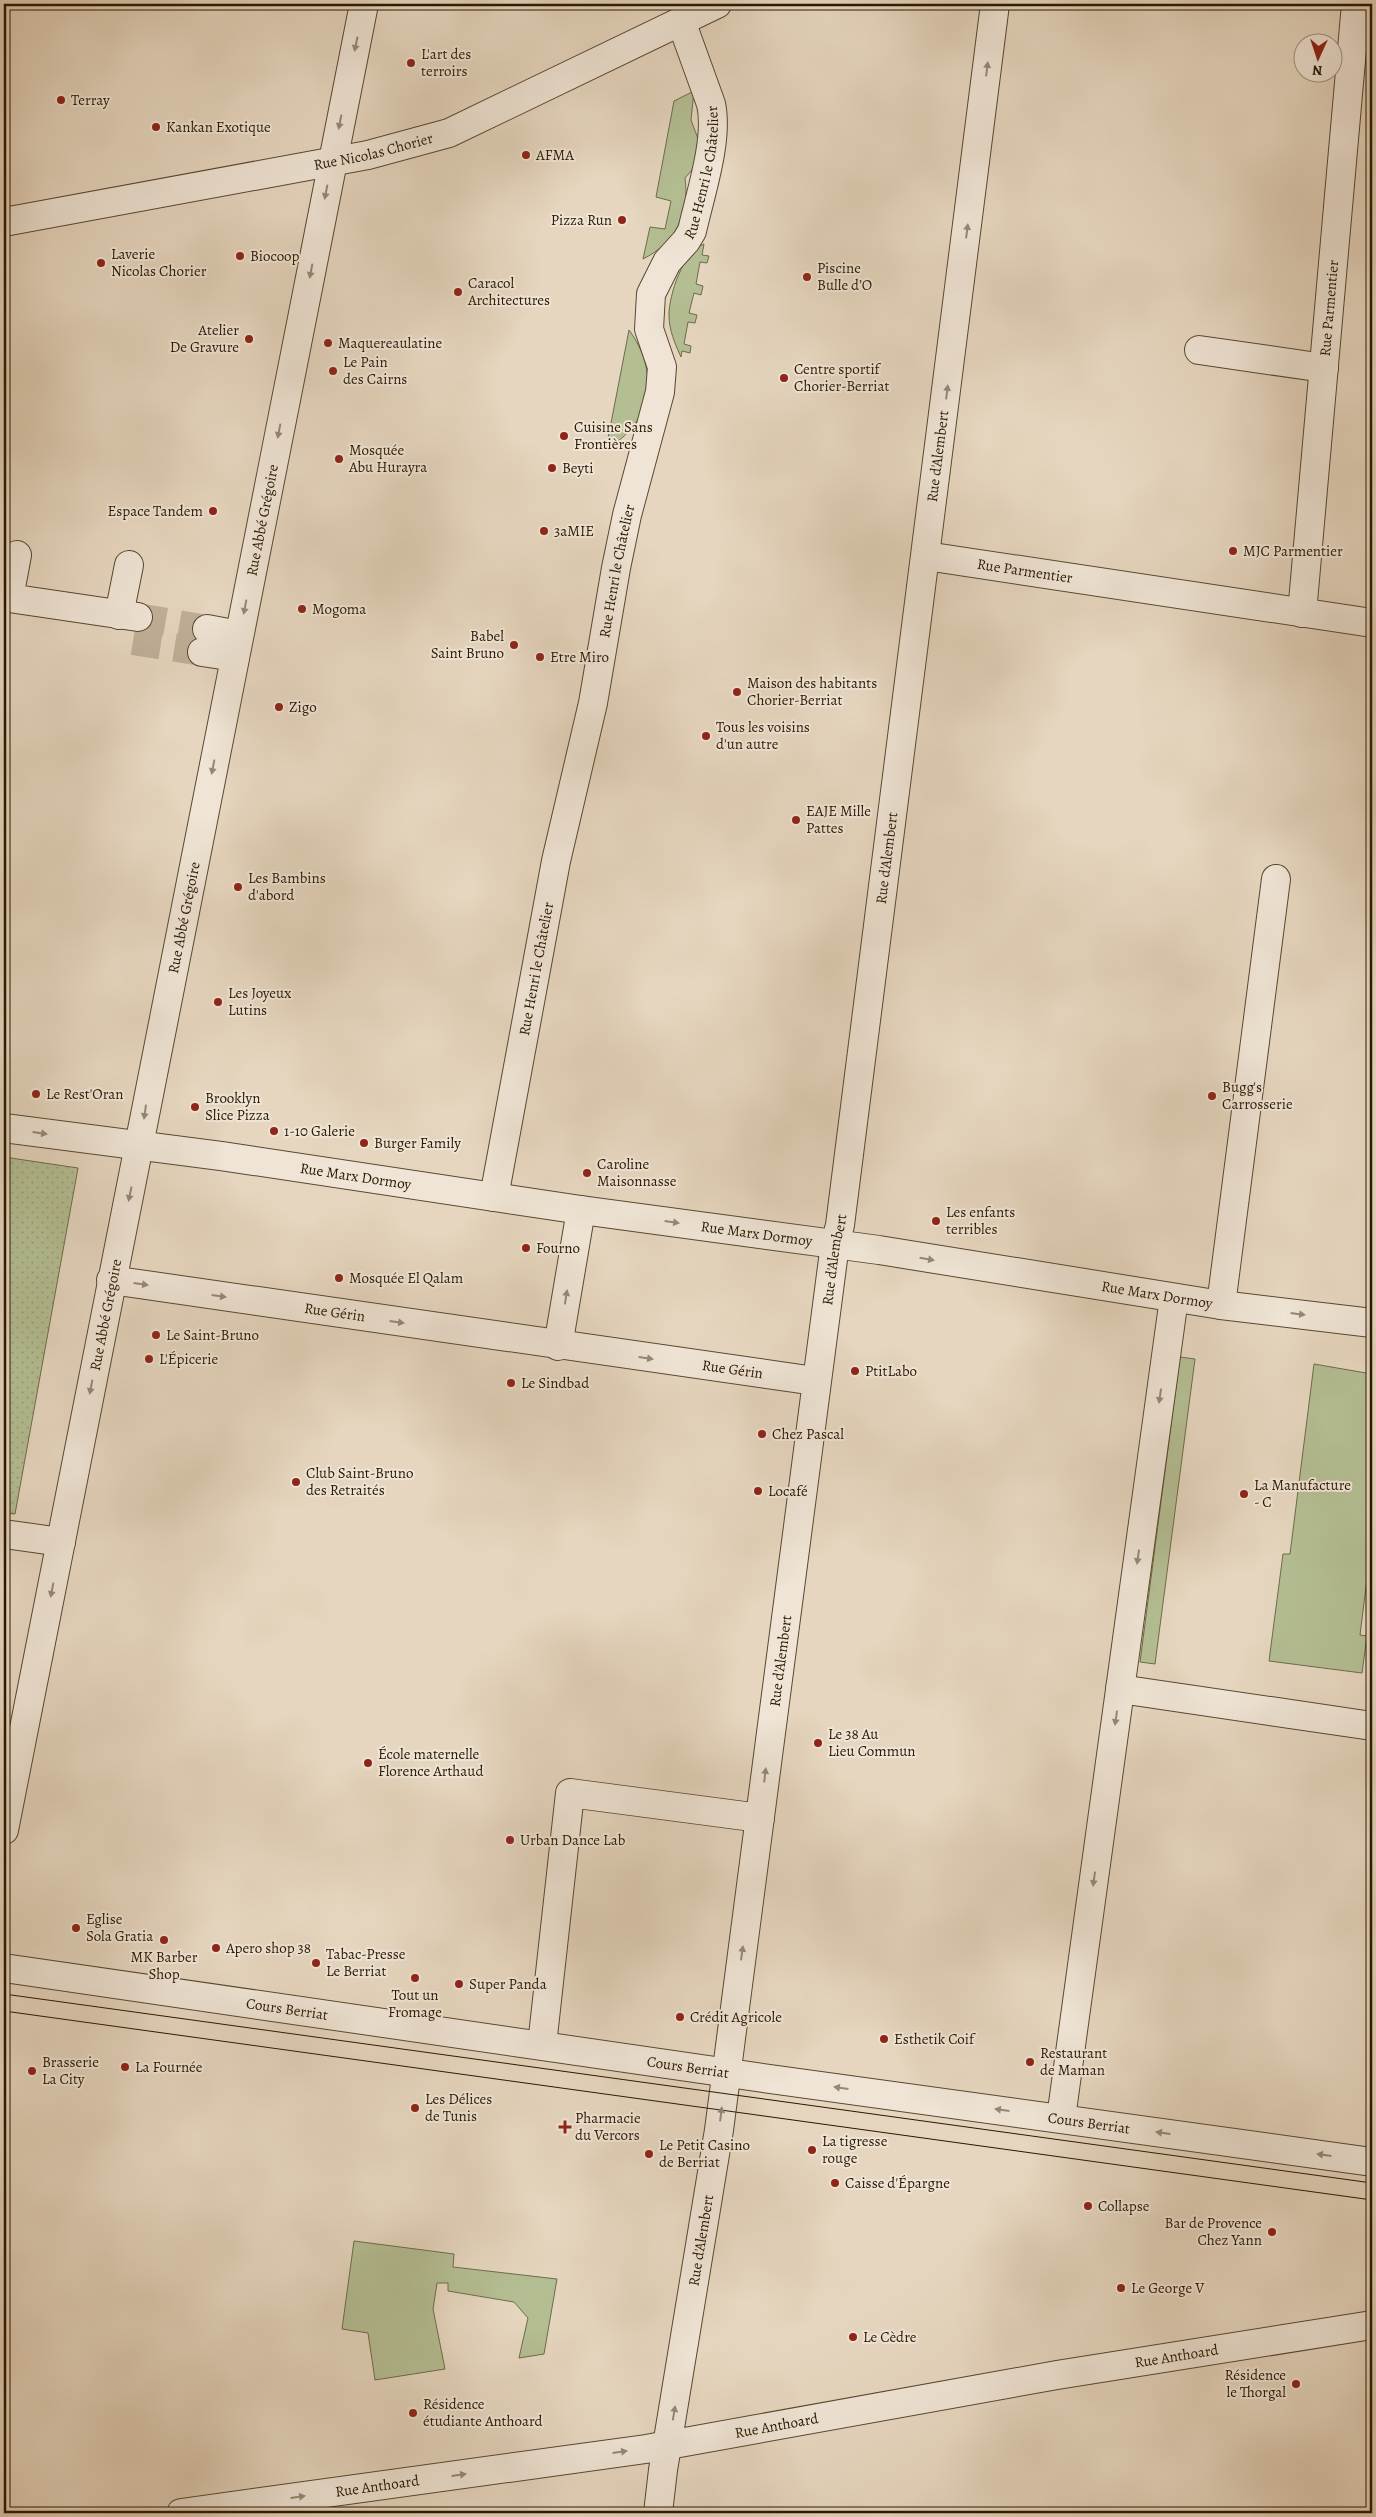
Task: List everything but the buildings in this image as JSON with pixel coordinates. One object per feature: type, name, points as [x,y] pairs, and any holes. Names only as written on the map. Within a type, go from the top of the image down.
[{"type":"street","name":"Rue Abbé Grégoire","points":[[4,1830],[364,4]]},
{"type":"street","name":"Rue Nicolas Chorier","points":[[4,222],[332,160],[368,155],[450,133],[717,4]]},
{"type":"street","name":"Rue d'Alembert","points":[[658,2513],[716,2150],[815,1381],[835,1244],[840,1225],[995,4]]},
{"type":"street","name":"Rue Parmentier","points":[[1302,613],[1356,4]]},
{"type":"street","name":"Rue Henri le Châtelier","points":[[494,1197],[556,861],[586,730],[627,515],[660,392],[662,367],[649,329],[651,294],[666,262],[692,232],[713,136],[712,111],[681,22]]},
{"type":"street","points":[[1199,350],[1324,368]]},
{"type":"street","points":[[17,555],[9,598],[129,616],[129,565]]},
{"type":"street","name":"Rue Parmentier","points":[[926,556],[1372,623]]},
{"type":"street","points":[[205,641],[237,646]]},
{"type":"street","points":[[1221,1305],[1276,879]]},
{"type":"street","name":"Rue Marx Dormoy","points":[[4,1128],[231,1157],[581,1210],[835,1244],[1221,1305],[1372,1323]]},
{"type":"street","points":[[558,1346],[581,1210]]},
{"type":"street","name":"Rue Gérin","points":[[111,1280],[558,1346],[815,1381]]},
{"type":"street","points":[[1060,2118],[1174,1298]]},
{"type":"street","points":[[4,1534],[61,1542]]},
{"type":"street","points":[[1120,1690],[1372,1726]]},
{"type":"street","points":[[542,2046],[570,1793],[760,1818]]},
{"type":"street","name":"Cours Berriat","points":[[4,1968],[726,2073],[1372,2162]]},
{"type":"street","name":"Rue Anthoard","points":[[193,2512],[669,2444],[1057,2375],[1372,2325]]},
{"type":"green space","points":[[694,91],[691,120],[700,144],[698,158],[692,170],[685,178],[685,204],[682,216],[672,236],[664,245],[643,259],[650,227],[665,229],[671,201],[656,197],[674,101]]},
{"type":"green space","points":[[704,244],[702,255],[709,256],[707,263],[700,262],[696,284],[703,286],[701,295],[694,293],[689,313],[697,315],[695,323],[688,322],[684,344],[691,346],[690,353],[682,351],[681,357],[670,326],[669,315],[672,296],[684,264],[696,248]]},
{"type":"green space","points":[[629,330],[639,346],[645,363],[648,379],[647,396],[642,411],[634,425],[622,438],[606,449]]},
{"type":"green space","points":[[4,1157],[78,1168],[15,1514],[4,1513]]},
{"type":"green space","points":[[1180,1357],[1195,1359],[1155,1664],[1140,1662]]},
{"type":"green space","points":[[1314,1364],[1372,1374],[1372,1443],[1367,1485],[1372,1486],[1372,1539],[1360,1635],[1367,1636],[1362,1673],[1269,1661],[1283,1554],[1290,1554]]},
{"type":"green space","points":[[354,2241],[454,2254],[453,2267],[557,2279],[544,2354],[519,2358],[528,2318],[514,2302],[448,2291],[448,2283],[437,2283],[433,2309],[445,2369],[375,2380],[368,2333],[342,2329]]},
{"type":"tunnel","points":[[138,617],[207,629]]},
{"type":"tunnel","points":[[133,641],[202,652]]},
{"type":"tram line","points":[[4,1994],[1372,2183]]},
{"type":"tram line","points":[[4,2011],[1372,2200]]},
{"type":"place","name":"L'art des terroirs","points":[[411,63]]},
{"type":"place","name":"Terray","points":[[61,100]]},
{"type":"place","name":"Kankan Exotique","points":[[156,127]]},
{"type":"place","name":"AFMA","points":[[526,155]]},
{"type":"place","name":"Pizza Run","points":[[622,220]]},
{"type":"place","name":"Biocoop","points":[[240,256]]},
{"type":"place","name":"Laverie Nicolas Chorier","points":[[101,263]]},
{"type":"place","name":"Piscine Bulle d’O","points":[[807,277]]},
{"type":"place","name":"Caracol Architectures","points":[[458,292]]},
{"type":"place","name":"Atelier De Gravure","points":[[249,339]]},
{"type":"place","name":"Maquereaulatine","points":[[328,343]]},
{"type":"place","name":"Le Pain des Cairns","points":[[333,371]]},
{"type":"place","name":"Centre sportif Chorier-Berriat","points":[[784,378]]},
{"type":"place","name":"Cuisine Sans Frontières","points":[[564,436]]},
{"type":"place","name":"Mosquée Abu Hurayra","points":[[339,459]]},
{"type":"place","name":"Beyti","points":[[552,468]]},
{"type":"place","name":"Espace Tandem","points":[[213,511]]},
{"type":"place","name":"3aMIE","points":[[544,531]]},
{"type":"place","name":"MJC Parmentier","points":[[1233,551]]},
{"type":"place","name":"Mogoma","points":[[302,609]]},
{"type":"place","name":"Babel Saint Bruno","points":[[514,645]]},
{"type":"place","name":"Etre Miro","points":[[540,657]]},
{"type":"place","name":"Maison des habitants Chorier-Berriat","points":[[737,692]]},
{"type":"place","name":"Zigo","points":[[279,707]]},
{"type":"place","name":"Tous les voisins d'un autre","points":[[706,736]]},
{"type":"place","name":"EAJE Mille Pattes","points":[[796,820]]},
{"type":"place","name":"Les Bambins d'abord","points":[[238,887]]},
{"type":"place","name":"Les Joyeux Lutins","points":[[218,1002]]},
{"type":"place","name":"Le Rest'Oran","points":[[36,1094]]},
{"type":"place","name":"Bugg's Carrosserie","points":[[1212,1096]]},
{"type":"place","name":"Brooklyn Slice Pizza","points":[[195,1107]]},
{"type":"place","name":"1-10 Galerie","points":[[274,1131]]},
{"type":"place","name":"Burger Family","points":[[364,1143]]},
{"type":"place","name":"Caroline Maisonnasse","points":[[587,1173]]},
{"type":"place","name":"Les enfants terribles","points":[[936,1221]]},
{"type":"place","name":"Fourno","points":[[526,1248]]},
{"type":"place","name":"Mosquée El Qalam","points":[[339,1278]]},
{"type":"place","name":"Le Saint-Bruno","points":[[156,1335]]},
{"type":"place","name":"L'Épicerie","points":[[149,1359]]},
{"type":"place","name":"PtitLabo","points":[[855,1371]]},
{"type":"place","name":"Le Sindbad","points":[[511,1383]]},
{"type":"place","name":"Chez Pascal","points":[[762,1434]]},
{"type":"place","name":"Club Saint-Bruno des Retraités","points":[[296,1482]]},
{"type":"place","name":"Locafé","points":[[758,1491]]},
{"type":"place","name":"La Manufacture - C","points":[[1244,1494]]},
{"type":"place","name":"Le 38 Au Lieu Commun","points":[[818,1743]]},
{"type":"place","name":"École maternelle Florence Arthaud","points":[[368,1763]]},
{"type":"place","name":"Urban Dance Lab","points":[[510,1840]]},
{"type":"place","name":"Eglise Sola Gratia","points":[[76,1928]]},
{"type":"place","name":"MK Barber Shop","points":[[164,1940]]},
{"type":"place","name":"Apero shop 38","points":[[216,1948]]},
{"type":"place","name":"Tabac-Presse Le Berriat","points":[[316,1963]]},
{"type":"place","name":"Tout un Fromage","points":[[415,1978]]},
{"type":"place","name":"Super Panda","points":[[459,1984]]},
{"type":"place","name":"Crédit Agricole","points":[[680,2017]]},
{"type":"place","name":"Esthetik Coif","points":[[884,2039]]},
{"type":"place","name":"Restaurant de Maman","points":[[1030,2062]]},
{"type":"place","name":"La Fournée","points":[[125,2067]]},
{"type":"place","name":"Brasserie La City","points":[[32,2071]]},
{"type":"place","name":"Les Délices de Tunis","points":[[415,2108]]},
{"type":"place","name":"Pharmacie du Vercors","points":[[565,2127]]},
{"type":"place","name":"La tigresse rouge","points":[[812,2150]]},
{"type":"place","name":"Le Petit Casino de Berriat","points":[[649,2154]]},
{"type":"place","name":"Caisse d'Épargne","points":[[835,2183]]},
{"type":"place","name":"Collapse","points":[[1088,2206]]},
{"type":"place","name":"Bar de Provence Chez Yann","points":[[1272,2232]]},
{"type":"place","name":"Le George V","points":[[1121,2288]]},
{"type":"place","name":"Le Cèdre","points":[[853,2337]]},
{"type":"place","name":"Résidence le Thorgal","points":[[1296,2384]]},
{"type":"place","name":"Résidence étudiante Anthoard","points":[[413,2413]]}]
